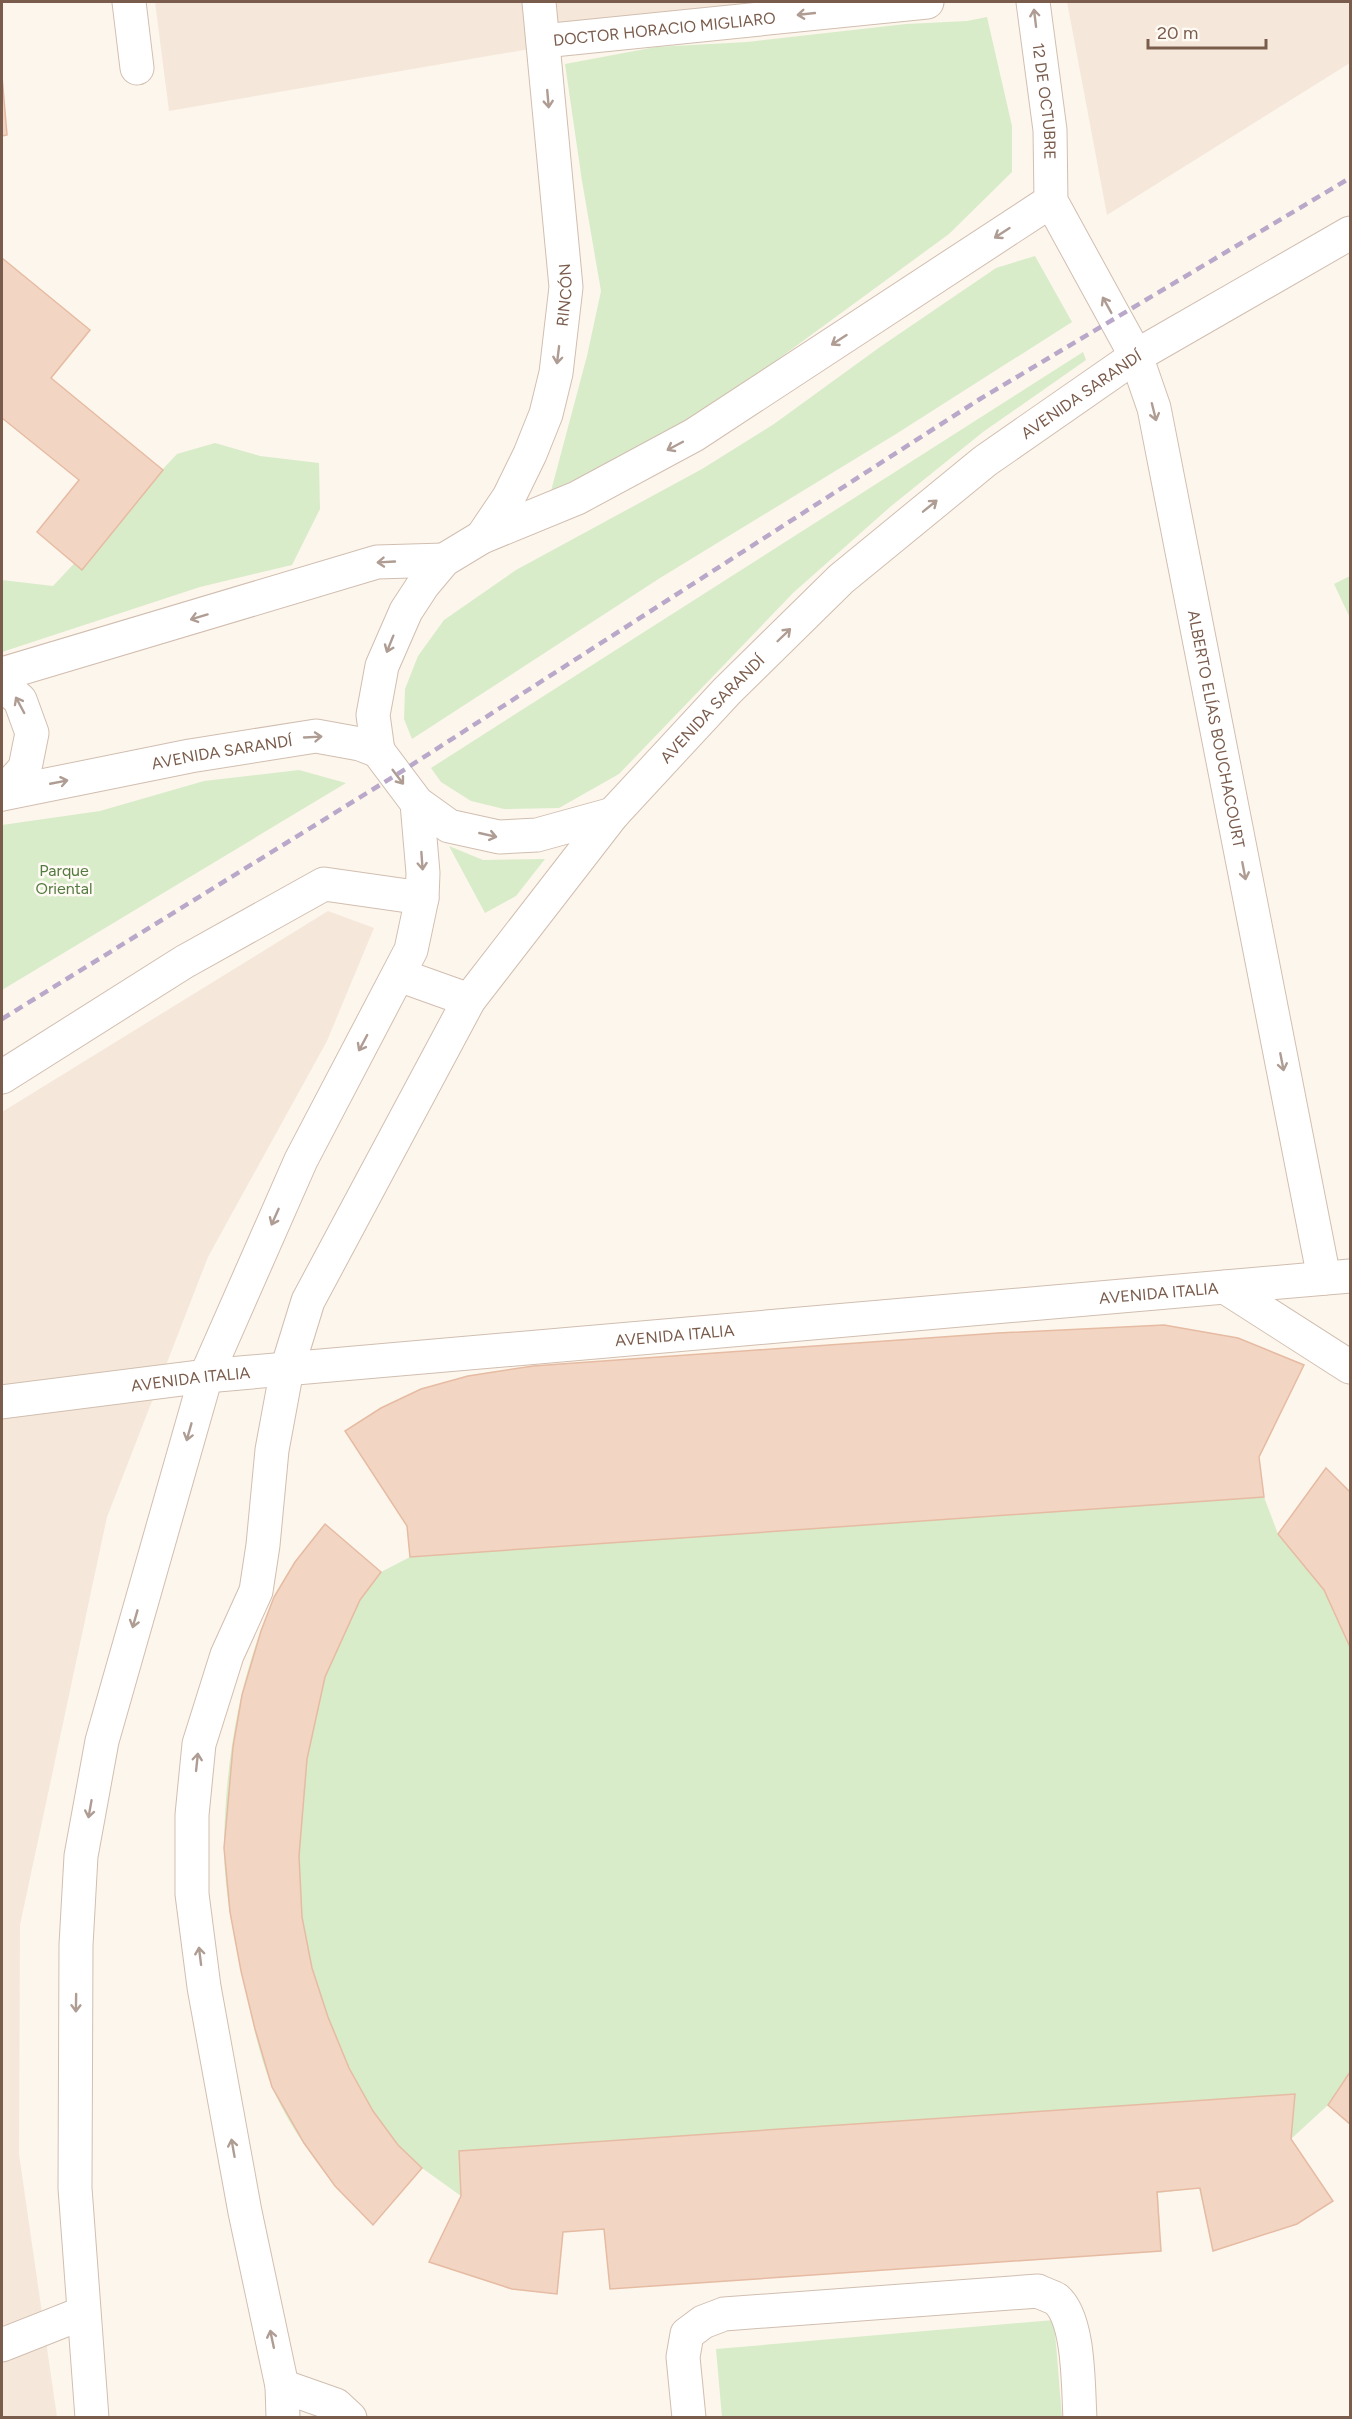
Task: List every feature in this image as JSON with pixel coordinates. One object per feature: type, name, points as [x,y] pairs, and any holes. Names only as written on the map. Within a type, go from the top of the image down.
[{"type":"street","points":[[129,2],[137,68]]},
{"type":"street","name":"RINCÓN","points":[[482,537],[509,496],[530,454],[546,414],[557,362],[566,287],[539,2]]},
{"type":"street","name":"DOCTOR HORACIO MIGLIARO","points":[[543,40],[927,2]]},
{"type":"street","name":"12 DE OCTUBRE","points":[[1033,2],[1050,130],[1051,201]]},
{"type":"street","points":[[613,814],[537,835],[499,837],[448,826],[417,803],[378,751],[374,715],[382,666],[406,611],[423,585],[444,560],[482,537],[577,498],[694,435],[1051,201]]},
{"type":"street","name":"ALBERTO ELÍAS BOUCHACOURT","points":[[1051,201],[1136,356],[1156,419],[1337,1277]]},
{"type":"street","name":"AVENIDA SARANDÍ","points":[[283,2402],[204,1987],[192,1894],[192,1815],[202,1734],[227,1655],[256,1591],[272,1450],[287,1369],[308,1300],[469,1000],[613,814],[727,691],[841,579],[985,462],[1136,356],[1350,233]]},
{"type":"street","points":[[2,674],[377,562],[444,560]]},
{"type":"street","points":[[2,684],[20,700],[32,733],[25,768],[2,794]]},
{"type":"street","name":"AVENIDA SARANDÍ","points":[[2,794],[190,756],[316,736],[360,744],[378,751]]},
{"type":"street","points":[[92,2418],[75,2188],[76,1945],[81,1856],[102,1741],[206,1376],[301,1160],[411,950],[422,898],[423,873],[417,803]]},
{"type":"street","points":[[2,1077],[184,962],[324,884],[422,898]]},
{"type":"street","points":[[399,975],[469,1000]]},
{"type":"street","name":"AVENIDA ITALIA","points":[[2,1402],[206,1376],[1337,1277]]},
{"type":"street","points":[[1225,1287],[1350,1367]]},
{"type":"street","points":[[689,2418],[683,2357],[687,2334],[702,2322],[724,2314],[1038,2291],[1056,2299],[1065,2311],[1073,2333],[1080,2418]]},
{"type":"street","points":[[2,2345],[83,2313]]},
{"type":"street","points":[[283,2402],[336,2405],[350,2418]]},
{"type":"shaded area","points":[[155,2],[802,2],[169,111]]},
{"type":"shaded area","points":[[1067,2],[1350,2],[1350,63],[1107,215]]},
{"type":"shaded area","points":[[328,911],[374,928],[327,1041],[208,1257],[107,1517],[20,1925],[19,2154],[57,2417],[2,2418],[2,1112]]},
{"type":"green space","points":[[987,17],[1012,126],[1012,172],[949,234],[684,428],[551,491],[587,356],[601,291],[565,64],[656,47],[747,42],[906,24],[967,21]]},
{"type":"green space","points":[[1035,256],[1072,322],[896,434],[660,578],[412,739],[404,719],[405,689],[418,656],[444,620],[516,570],[702,469],[774,424],[880,347],[996,268]]},
{"type":"green space","points":[[1083,352],[1086,360],[983,432],[890,507],[793,593],[619,774],[559,808],[504,809],[471,801],[441,782],[431,768]]},
{"type":"green space","points":[[215,443],[260,456],[319,463],[320,509],[292,565],[200,587],[2,652],[2,580],[53,586],[177,454]]},
{"type":"green space","points":[[1350,576],[1350,618],[1334,584]]},
{"type":"green space","name":"Parque Oriental","points":[[299,770],[346,783],[2,990],[2,825],[100,811],[204,781]]},
{"type":"green space","points":[[449,846],[483,860],[545,859],[516,896],[485,913]]},
{"type":"green space","points":[[1164,1325],[1238,1338],[1304,1365],[1259,1457],[1264,1497],[1278,1534],[1326,1468],[1350,1492],[1350,2124],[1328,2105],[1291,2139],[1333,2201],[1297,2224],[1213,2251],[1199,2188],[1158,2193],[1161,2251],[610,2289],[604,2229],[563,2232],[557,2294],[512,2289],[429,2262],[461,2196],[422,2168],[373,2225],[316,2161],[281,2107],[272,2087],[257,2041],[231,1921],[224,1847],[227,1784],[243,1689],[262,1628],[290,1569],[325,1524],[381,1572],[410,1557],[407,1526],[345,1431],[392,1404],[435,1386],[533,1366],[998,1333]]},
{"type":"green space","points":[[1054,2320],[1062,2417],[722,2417],[716,2349]]},
{"type":"building","points":[[2,76],[7,135],[2,136]]},
{"type":"building","points":[[2,258],[90,330],[51,378],[163,470],[82,570],[37,532],[79,480],[2,418]]},
{"type":"building","points":[[1164,1325],[1238,1338],[1304,1365],[1259,1457],[1264,1497],[410,1557],[407,1526],[345,1431],[381,1408],[421,1389],[468,1376],[533,1366],[998,1333]]},
{"type":"building","points":[[1326,1468],[1350,1492],[1350,1647],[1324,1590],[1278,1534]]},
{"type":"building","points":[[325,1524],[381,1572],[360,1600],[325,1677],[307,1759],[299,1856],[302,1917],[312,1968],[328,2017],[349,2068],[373,2111],[398,2145],[422,2168],[373,2225],[335,2186],[304,2143],[272,2087],[241,1971],[230,1912],[224,1848],[233,1747],[242,1695],[261,1631],[274,1597],[295,1562]]},
{"type":"building","points":[[1350,2072],[1350,2124],[1328,2105]]},
{"type":"building","points":[[1295,2094],[1291,2139],[1333,2201],[1297,2224],[1213,2251],[1200,2188],[1157,2192],[1161,2251],[610,2289],[604,2229],[563,2232],[557,2294],[512,2289],[429,2262],[461,2196],[459,2151]]},
{"type":"railway","points":[[2,1019],[396,775],[980,399],[1350,178]]}]
